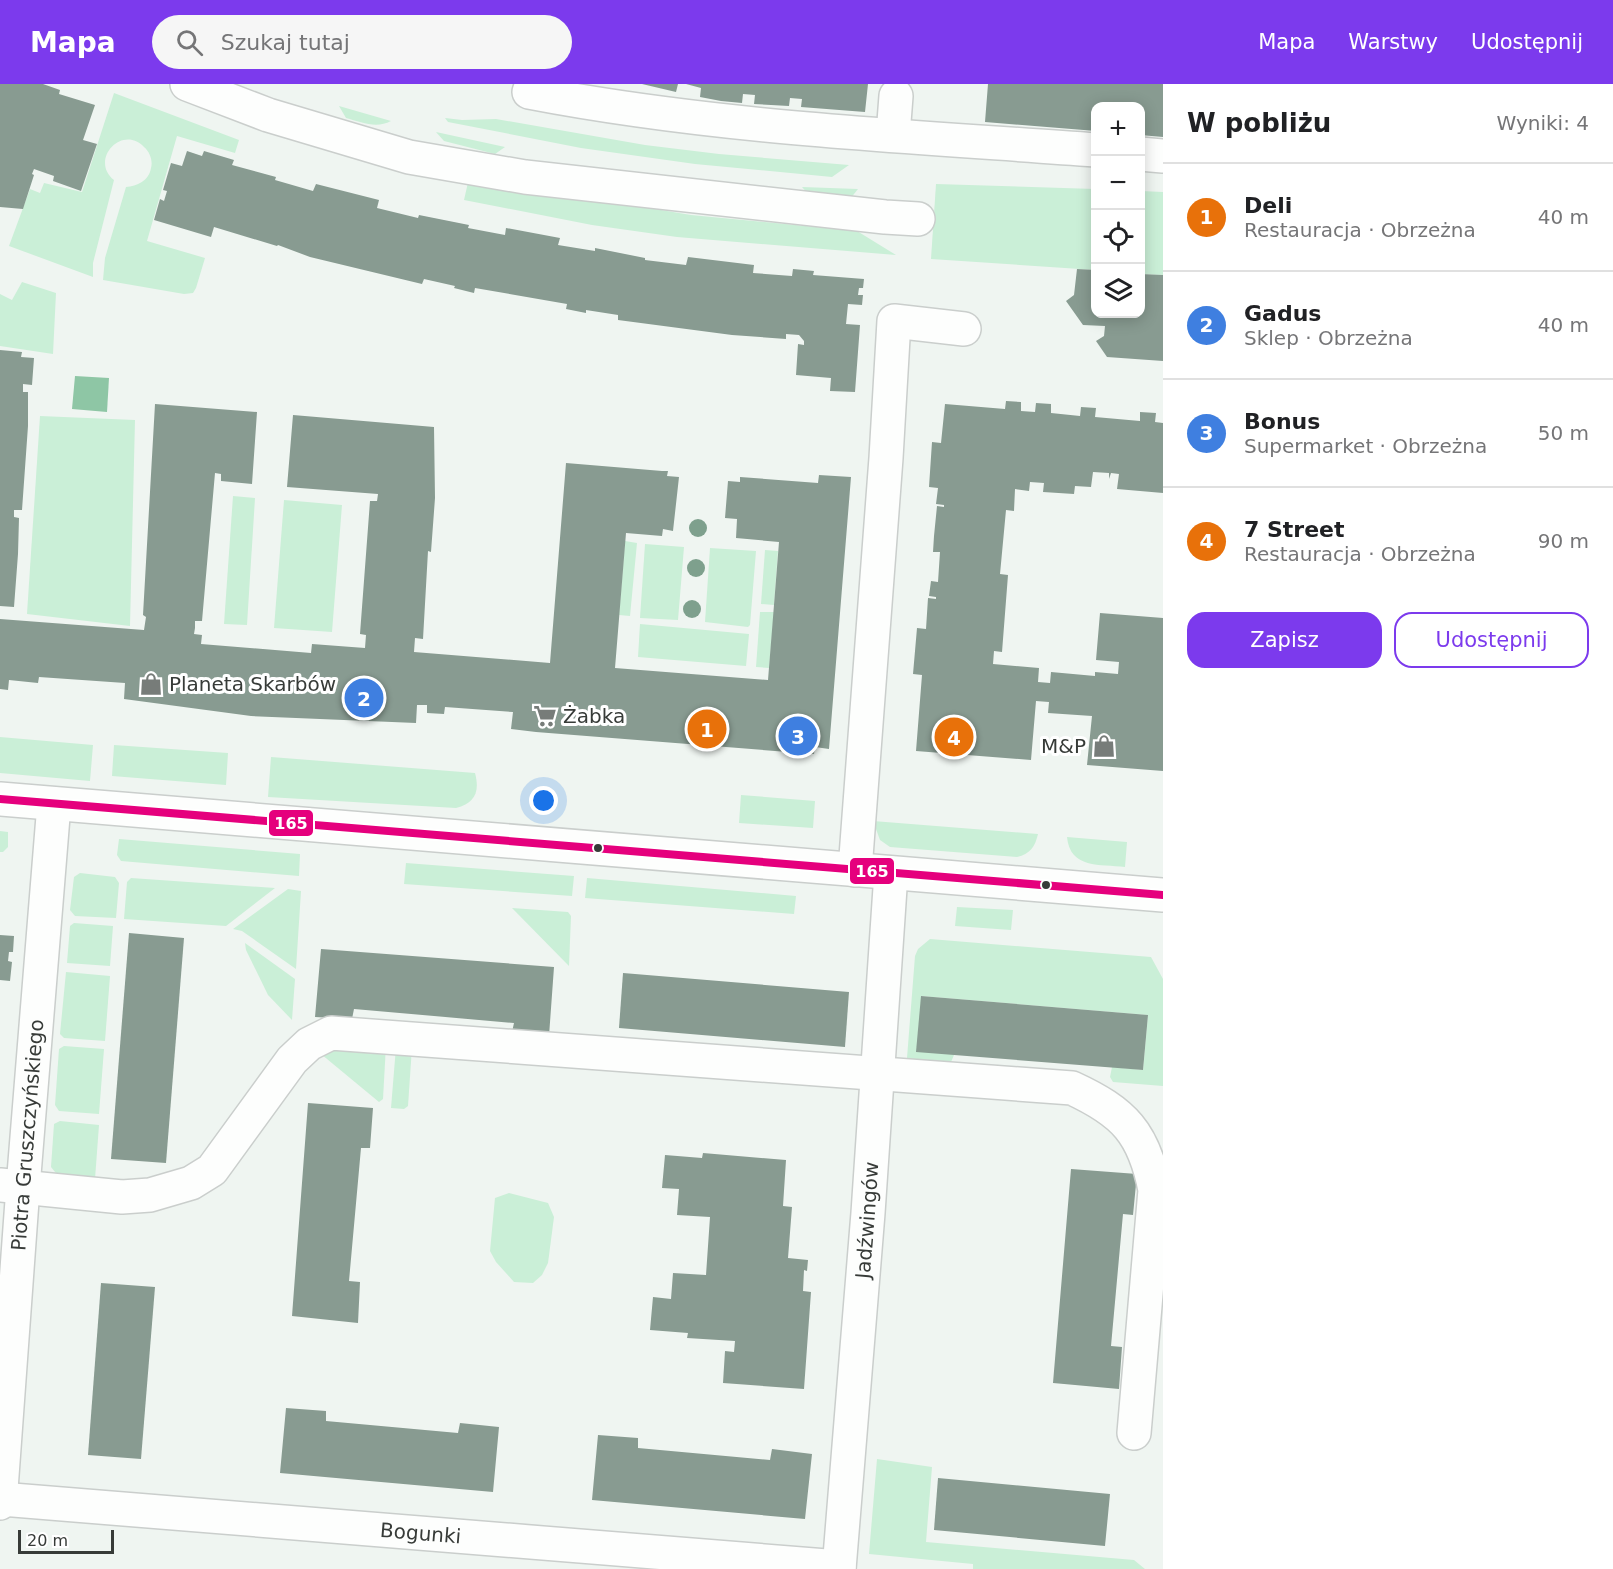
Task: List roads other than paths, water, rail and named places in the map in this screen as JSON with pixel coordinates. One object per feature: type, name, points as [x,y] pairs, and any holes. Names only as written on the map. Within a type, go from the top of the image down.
[{"type":"street","points":[[187,84],[268,115],[409,157],[525,177],[918,219]]},
{"type":"street","points":[[532,84],[529,92],[621,108],[731,122],[1091,150]]},
{"type":"street","points":[[893,135],[896,96]]},
{"type":"street","points":[[1145,154],[1163,156]]},
{"type":"street","points":[[855,870],[894,321],[964,329]]},
{"type":"street","points":[[0,799],[1163,895]]},
{"type":"street","name":"Piotra Gruszczyńskiego","points":[[0,1501],[11,1186],[54,804]]},
{"type":"street","name":"Jadźwingów","points":[[839,1568],[878,1074],[891,873]]},
{"type":"street","points":[[11,1186],[122,1197],[150,1195],[191,1183],[212,1170],[292,1060],[309,1044],[331,1034],[1072,1088],[1115,1112],[1128,1126],[1142,1146],[1150,1165],[1155,1190],[1134,1433]]},
{"type":"street","name":"Bogunki","points":[[0,1501],[839,1568]]},
{"type":"place","name":"Planeta Skarbów","points":[[151,684]]},
{"type":"place","name":"Gadus","points":[[364,698]]},
{"type":"place","name":"Żabka","points":[[545,716]]},
{"type":"place","name":"Deli","points":[[707,729]]},
{"type":"place","name":"Bonus","points":[[798,736]]},
{"type":"place","name":"7 Street","points":[[954,737]]},
{"type":"place","name":"M&P","points":[[1104,746]]}]
